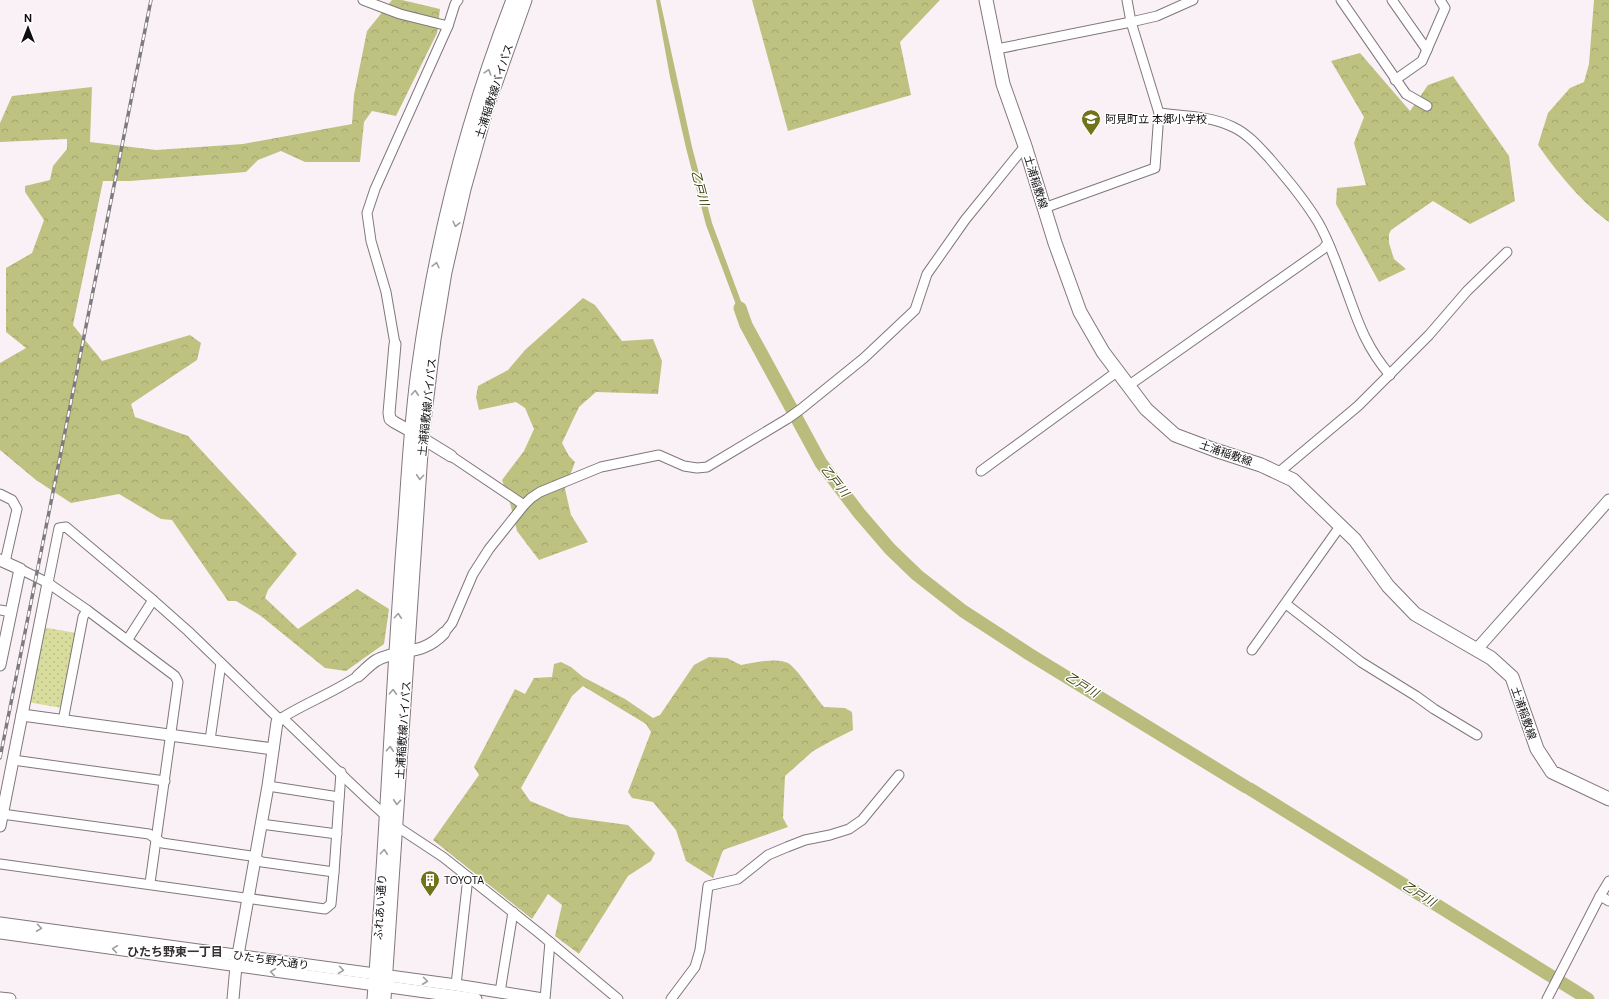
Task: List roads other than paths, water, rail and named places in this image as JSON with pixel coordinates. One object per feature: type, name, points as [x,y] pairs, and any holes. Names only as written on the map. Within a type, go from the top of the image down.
[{"type":"main road","name":"土浦稲敷線バイパス","points":[[396,826],[409,652],[419,363],[434,273],[444,230],[470,130],[513,0]]},
{"type":"main road","name":"土浦稲敷線バイパス","points":[[386,816],[395,655],[417,435],[429,376],[445,272],[462,196],[487,107],[525,0]]},
{"type":"main road","name":"土浦稲敷線","points":[[986,0],[1003,84],[1025,146],[1055,243],[1080,312],[1102,352],[1128,386],[1146,409],[1175,435],[1260,465],[1293,480],[1355,540],[1388,586],[1415,614],[1491,658],[1512,677],[1537,749],[1552,772],[1609,799]]},
{"type":"main road","name":"ふれあい通り","points":[[381,984],[386,816]]},
{"type":"main road","name":"ふれあい通り","points":[[374,999],[381,984],[396,826]]},
{"type":"street","points":[[363,0],[400,14],[448,26]]},
{"type":"street","points":[[458,0],[455,4],[448,26],[374,189],[367,212],[371,241],[386,292],[395,344],[389,416],[394,422],[451,456],[524,505]]},
{"type":"street","points":[[1044,208],[1155,168],[1159,113],[1131,22],[1127,0]]},
{"type":"street","points":[[997,49],[1157,16],[1193,0]]},
{"type":"street","points":[[1342,0],[1395,80],[1406,94],[1427,106]]},
{"type":"street","points":[[1392,0],[1427,50]]},
{"type":"street","points":[[1395,80],[1422,61],[1444,8],[1440,0]]},
{"type":"street","points":[[1159,113],[1216,120],[1235,127],[1254,142],[1296,191],[1318,222],[1328,243],[1366,341],[1381,365],[1390,375]]},
{"type":"street","points":[[233,999],[237,961],[268,786],[277,722],[297,708],[342,687],[377,660],[409,652],[436,641],[452,623],[459,610],[463,596],[473,574],[489,549],[524,505],[540,492],[601,467],[659,455],[684,466],[697,468],[707,467],[799,411],[864,358],[915,310],[927,274],[965,220],[1025,146]]},
{"type":"street","points":[[1128,386],[1323,249],[1328,243]]},
{"type":"street","points":[[1278,473],[1358,406],[1390,375],[1468,291],[1507,252]]},
{"type":"street","points":[[981,471],[1118,371]]},
{"type":"street","points":[[0,494],[12,500],[17,509],[2,561],[48,583],[128,639],[175,676],[178,682],[150,883]]},
{"type":"street","points":[[1477,649],[1609,500]]},
{"type":"street","points":[[0,826],[59,528],[66,526],[153,600],[221,663],[276,717],[286,721],[386,816]]},
{"type":"street","points":[[1252,650],[1341,526]]},
{"type":"street","points":[[0,661],[5,611],[20,569]]},
{"type":"street","points":[[128,639],[153,600]]},
{"type":"street","points":[[1286,604],[1361,662],[1434,709],[1477,734]]},
{"type":"street","points":[[63,721],[83,616],[87,610]]},
{"type":"street","points":[[210,740],[221,663]]},
{"type":"street","points":[[22,715],[273,749]]},
{"type":"street","points":[[13,760],[165,781]]},
{"type":"street","points":[[0,864],[150,883],[325,909],[331,904],[341,772]]},
{"type":"street","points":[[671,999],[695,967],[700,950],[708,886],[738,879],[768,855],[787,847],[805,840],[850,829],[862,820],[898,775]]},
{"type":"street","points":[[268,786],[339,797]]},
{"type":"street","points":[[2,814],[149,834],[162,843],[250,856],[262,862],[334,872]]},
{"type":"street","points":[[261,824],[337,834]]},
{"type":"street","points":[[396,826],[443,857],[550,942],[618,999]]},
{"type":"street","points":[[456,985],[468,877]]},
{"type":"street","points":[[1547,999],[1600,896],[1609,882]]},
{"type":"street","points":[[1600,896],[1609,901]]},
{"type":"street","points":[[500,992],[513,912]]},
{"type":"street","name":"ひたち野大通り","points":[[0,923],[476,999]]},
{"type":"street","name":"ひたち野大通り","points":[[0,933],[237,961]]},
{"type":"street","points":[[544,999],[550,942]]},
{"type":"street","name":"ひたち野大通り","points":[[381,984],[456,985],[544,999]]},
{"type":"street","points":[[0,998],[10,999]]},
{"type":"water","points":[[656,0],[660,0],[692,147],[712,223],[749,323],[744,326],[706,225],[686,148],[670,77]]},
{"type":"waterway","name":"乙戸川","points":[[740,308],[746,325],[821,463],[859,513],[890,549],[917,575],[963,611],[1029,654],[1246,787]]},
{"type":"waterway","name":"乙戸川","points":[[1250,789],[1588,999]]},
{"type":"railway","points":[[0,758],[151,0]]},
{"type":"place","name":"阿見町立 本郷小学校","points":[[1091,136]]},
{"type":"place","name":"TOYOTA","points":[[430,897]]},
{"type":"district","name":"ひたち野東一丁目","points":[[175,952]]}]
